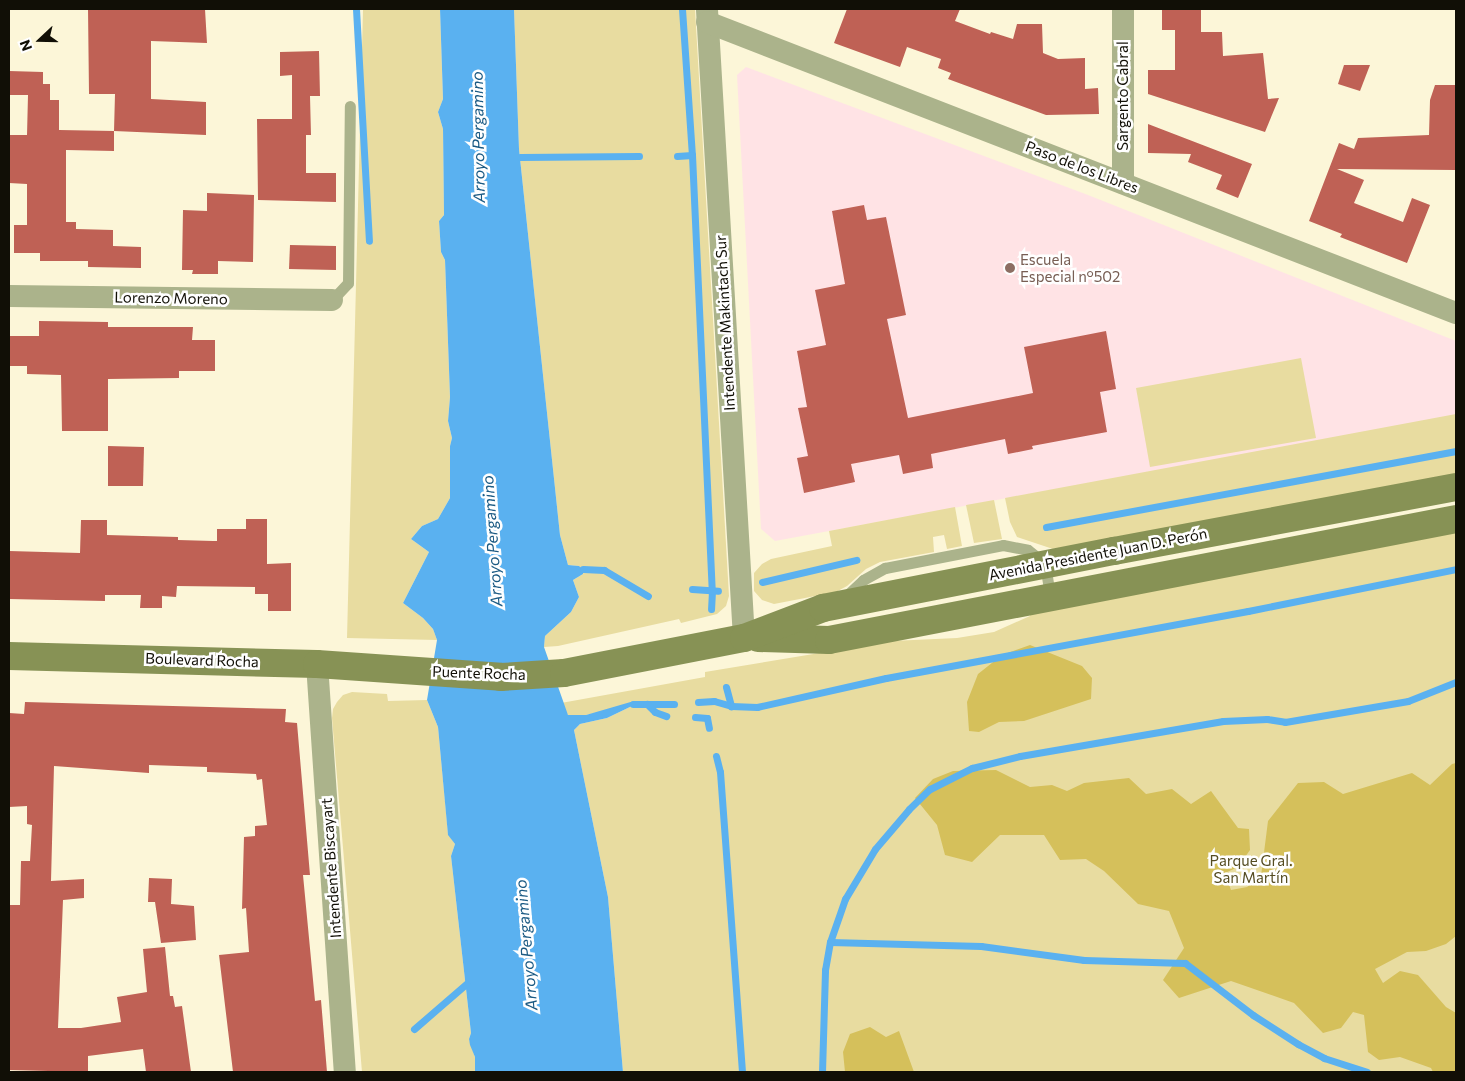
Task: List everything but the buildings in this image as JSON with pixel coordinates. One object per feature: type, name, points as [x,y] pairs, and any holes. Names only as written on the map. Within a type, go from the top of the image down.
[{"type":"main road","name":"Avenida Presidente Juan D. Perón","points":[[564,673],[744,638],[823,608],[1044,564],[1456,487]]},
{"type":"main road","name":"Avenida Presidente Juan D. Perón","points":[[744,638],[829,640],[1456,519]]},
{"type":"main road","name":"Boulevard Rocha","points":[[9,656],[316,664],[394,670]]},
{"type":"main road","name":"Puente Rocha","points":[[394,670],[501,677],[564,673]]},
{"type":"street","name":"Sargento Cabral","points":[[1123,9],[1123,183]]},
{"type":"street","name":"Paso de los Libres","points":[[707,15],[1123,183],[1456,313]]},
{"type":"street","name":"Intendente Makintach Sur","points":[[707,15],[744,638]]},
{"type":"street","name":"Lorenzo Moreno","points":[[9,296],[332,300]]},
{"type":"street","name":"Intendente Biscayart","points":[[316,664],[345,1072]]},
{"type":"lane","points":[[332,300],[348,283],[350,106]]},
{"type":"lane","points":[[1044,564],[1050,597]]},
{"type":"shaded area","name":"Escuela Especial n°502","points":[[746,67],[1088,195],[1456,341],[1456,415],[775,541],[761,529],[737,75]]},
{"type":"shaded area","points":[[1030,645],[1082,666],[1092,678],[1091,699],[1024,721],[999,722],[979,732],[969,731],[967,702],[978,674],[1002,655]]},
{"type":"shaded area","points":[[1456,763],[1456,936],[1446,944],[1426,951],[1407,952],[1375,969],[1383,983],[1400,971],[1418,975],[1446,1007],[1456,1013],[1456,1071],[1454,1072],[1433,1072],[1431,1068],[1400,1057],[1379,1060],[1368,1052],[1364,1015],[1353,1012],[1341,1028],[1323,1033],[1294,1003],[1231,981],[1179,998],[1163,980],[1184,948],[1169,911],[1138,904],[1104,871],[1086,859],[1060,860],[1044,835],[1000,835],[972,862],[945,855],[937,825],[915,798],[933,779],[953,771],[996,770],[1030,787],[1052,785],[1067,791],[1084,783],[1129,778],[1146,794],[1172,789],[1191,804],[1211,791],[1238,828],[1249,829],[1250,850],[1238,867],[1225,873],[1231,890],[1247,887],[1261,876],[1268,821],[1298,783],[1324,782],[1343,794],[1412,773],[1430,785],[1452,764]]},
{"type":"shaded area","points":[[870,1027],[886,1037],[899,1031],[914,1072],[845,1072],[843,1052],[850,1034]]},
{"type":"green space","points":[[363,9],[440,9],[443,99],[438,112],[443,129],[444,215],[439,221],[441,252],[445,260],[450,397],[448,421],[452,438],[450,446],[450,498],[438,519],[422,526],[411,539],[429,552],[403,603],[423,618],[433,629],[437,640],[347,638]]},
{"type":"green space","points":[[514,9],[695,9],[729,596],[726,606],[717,614],[681,623],[679,619],[558,646],[544,647],[545,636],[571,612],[579,597],[573,580],[583,574],[583,569],[579,566],[568,565],[560,535],[519,149]]},
{"type":"green space","points":[[1301,358],[1316,438],[1150,467],[1136,388]]},
{"type":"green space","points":[[1456,414],[1456,478],[1053,549],[1017,537],[1010,522],[1005,498]]},
{"type":"green space","points":[[994,500],[1002,539],[974,543],[966,505]]},
{"type":"green space","points":[[955,507],[962,546],[947,549],[944,535],[933,537],[934,552],[880,562],[866,569],[847,586],[836,592],[774,604],[762,600],[754,591],[754,573],[762,564],[771,559],[832,546],[829,531]]},
{"type":"green space","name":"Parque Gral. San Martín","points":[[1456,532],[1456,1072],[623,1072],[608,897],[574,730],[580,724],[607,718],[632,706],[586,715],[568,715],[561,703],[705,677],[705,672],[892,641],[957,638],[994,632],[1030,616],[1030,612]]},
{"type":"green space","points":[[352,692],[387,694],[388,701],[427,700],[438,727],[448,834],[455,844],[451,856],[471,1033],[469,1039],[475,1057],[475,1072],[362,1072],[332,718],[333,709],[337,702],[343,695]]},
{"type":"water","name":"Arroyo Pergamino","points":[[440,9],[514,9],[519,149],[560,535],[568,565],[579,566],[583,569],[583,574],[573,580],[579,597],[571,612],[545,636],[544,647],[568,715],[586,715],[634,701],[632,706],[607,718],[580,724],[574,730],[608,897],[623,1072],[475,1072],[475,1057],[470,1045],[471,1033],[451,856],[455,844],[448,835],[438,727],[427,700],[437,640],[433,629],[423,618],[403,603],[429,552],[411,539],[422,526],[438,519],[450,498],[450,446],[452,438],[448,421],[450,397],[445,260],[441,252],[439,221],[444,215],[443,129],[438,112],[443,99]]},
{"type":"waterway","points":[[356,9],[369,241]]},
{"type":"waterway","points":[[682,9],[692,155],[712,591],[711,609]]},
{"type":"waterway","points":[[677,156],[692,155]]},
{"type":"waterway","points":[[520,157],[639,156]]},
{"type":"waterway","points":[[1046,527],[1456,451]]},
{"type":"waterway","points":[[762,582],[856,560]]},
{"type":"waterway","points":[[583,569],[604,570],[648,596]]},
{"type":"waterway","points":[[698,702],[714,701],[731,706],[757,707],[886,678],[1248,611],[1456,569]]},
{"type":"waterway","points":[[692,589],[718,591]]},
{"type":"waterway","points":[[822,1072],[825,970],[830,942],[845,899],[875,849],[909,809],[930,789],[972,768],[1020,756],[1223,721],[1267,719],[1285,722],[1408,701],[1456,682]]},
{"type":"waterway","points":[[726,687],[731,706]]},
{"type":"waterway","points":[[633,704],[674,704]]},
{"type":"waterway","points":[[647,704],[655,712],[666,716]]},
{"type":"waterway","points":[[695,717],[707,718],[709,728]]},
{"type":"waterway","points":[[716,756],[720,772],[742,1072]]},
{"type":"waterway","points":[[830,942],[981,946],[1084,960],[1185,963],[1253,1015],[1298,1044],[1324,1058],[1367,1072]]},
{"type":"waterway","points":[[414,1029],[466,984]]},
{"type":"place","name":"Escuela Especial n°502","points":[[1010,268]]}]
